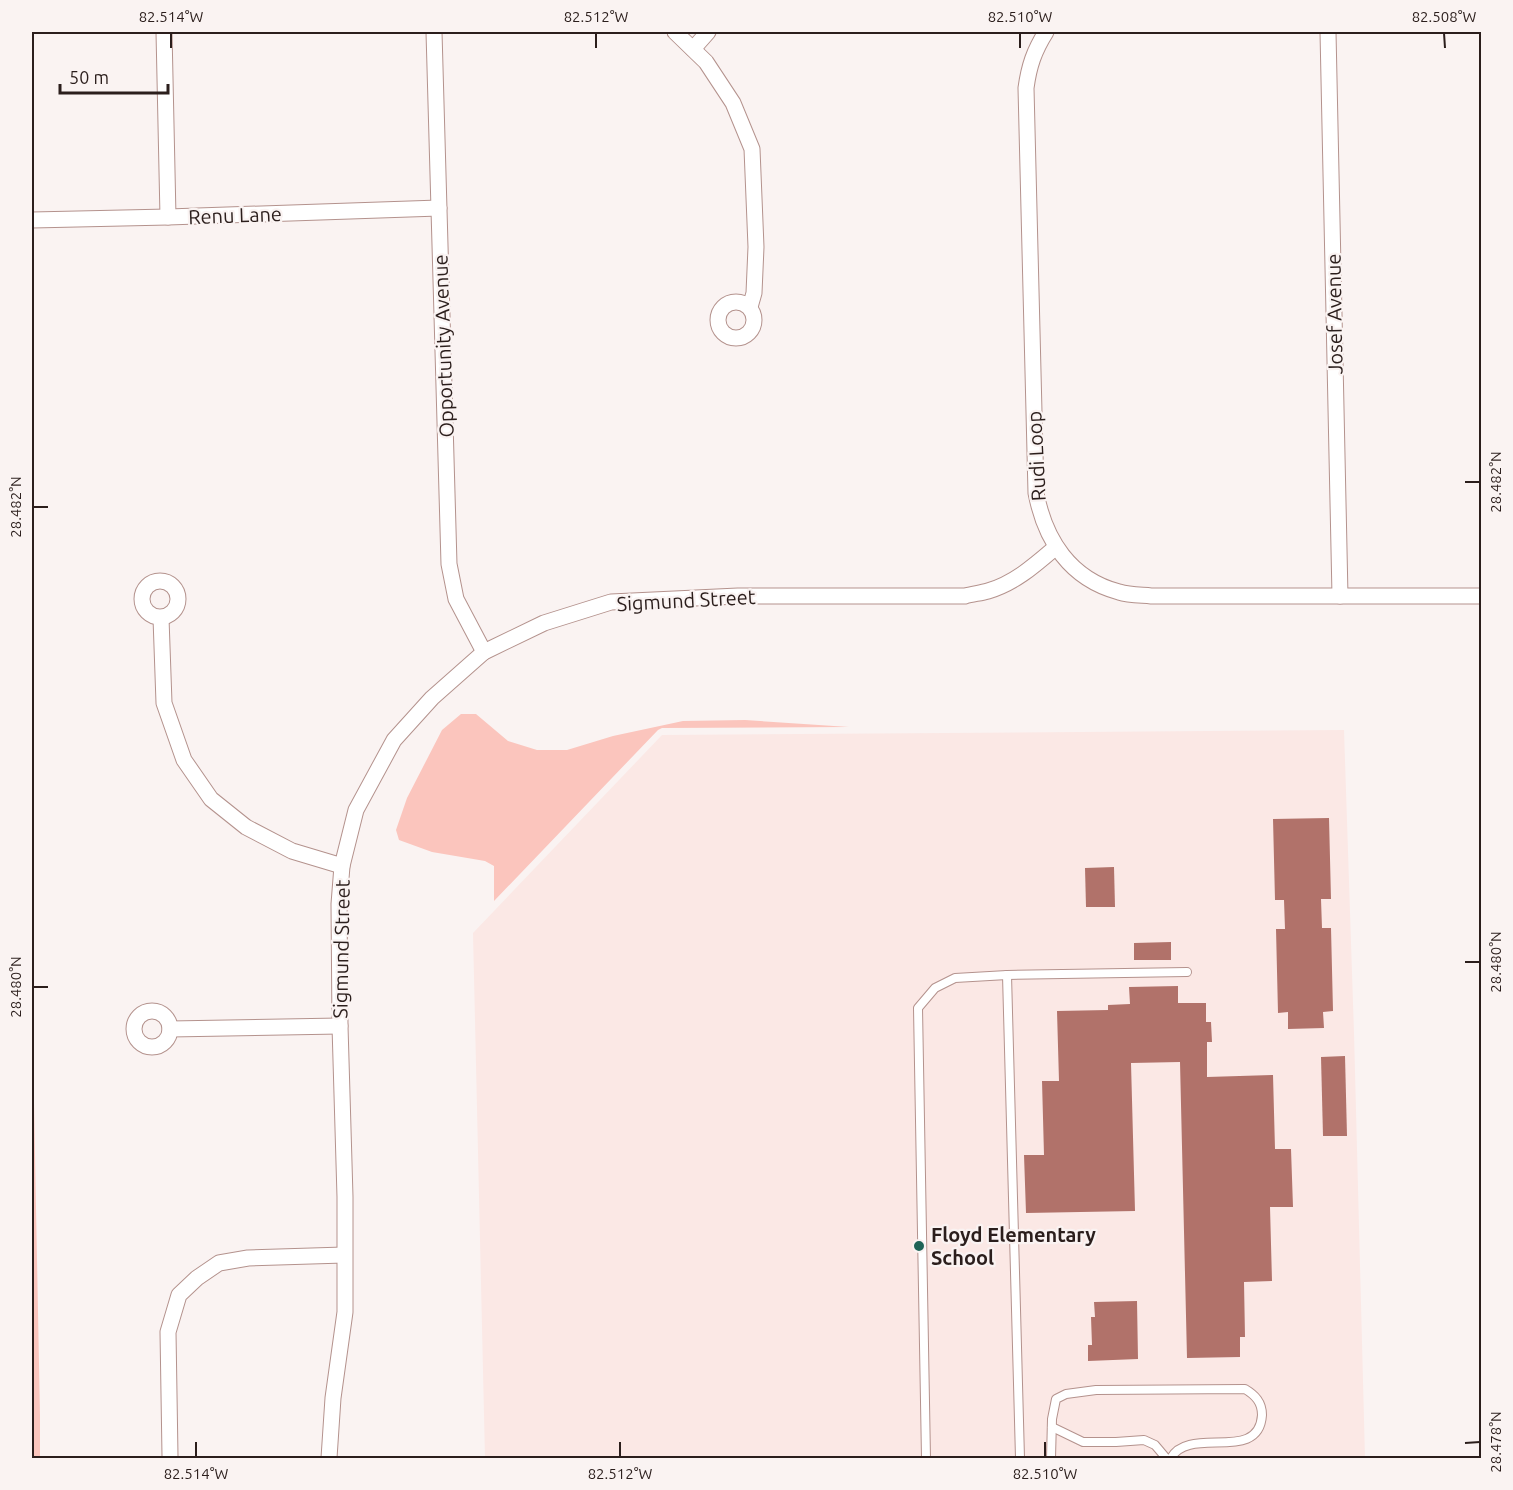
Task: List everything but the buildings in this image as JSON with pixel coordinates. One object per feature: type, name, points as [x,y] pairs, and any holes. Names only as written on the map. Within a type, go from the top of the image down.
[{"type":"street","points":[[164,32],[168,217]]},
{"type":"street","name":"Opportunity Avenue","points":[[434,32],[449,564],[456,599],[484,652]]},
{"type":"street","points":[[675,32],[706,62],[733,103],[752,149],[756,247],[754,293],[750,307]]},
{"type":"street","points":[[693,49],[708,32]]},
{"type":"street","name":"Rudi Loop","points":[[1046,32],[1036,47],[1029,68],[1026,88],[1036,493],[1040,514],[1056,547],[1079,572],[1097,583],[1119,592],[1151,596],[1482,596]]},
{"type":"street","name":"Josef Avenue","points":[[1328,32],[1340,596]]},
{"type":"street","name":"Renu Lane","points":[[32,220],[439,208]]},
{"type":"street","name":"Sigmund Street","points":[[329,1458],[333,1398],[345,1312],[339,904],[342,866],[356,810],[394,740],[432,698],[484,652],[544,623],[611,602],[738,596],[964,596],[1007,584],[1024,574],[1056,547]]},
{"type":"street","points":[[161,618],[164,703],[184,760],[211,799],[246,827],[292,850],[342,866]]},
{"type":"street","points":[[170,1029],[340,1026]]},
{"type":"street","points":[[170,1458],[168,1332],[179,1295],[197,1278],[219,1263],[248,1258],[344,1255]]},
{"type":"lane","points":[[926,1458],[918,1008],[935,988],[956,978],[1187,972]]},
{"type":"lane","points":[[1007,975],[1020,1458]]},
{"type":"lane","points":[[1051,1458],[1052,1419],[1056,1399],[1066,1394],[1096,1390],[1245,1389],[1256,1396],[1262,1410],[1261,1425],[1251,1438],[1183,1447],[1175,1451],[1171,1458]]},
{"type":"lane","points":[[1052,1427],[1083,1442],[1144,1440],[1155,1445],[1166,1458]]},
{"type":"shaded area","points":[[461,714],[476,714],[508,741],[537,750],[567,750],[613,736],[683,721],[745,720],[849,727],[662,728],[494,901],[494,866],[485,861],[432,852],[399,840],[396,830],[407,798],[442,730]]},
{"type":"shaded area","name":"Floyd Elementary School","points":[[1344,730],[1365,1458],[485,1458],[473,933],[662,735]]},
{"type":"shaded area","points":[[32,998],[40,1416],[40,1458],[32,1458]]},
{"type":"place","name":"Floyd Elementary School","points":[[919,1246]]}]
